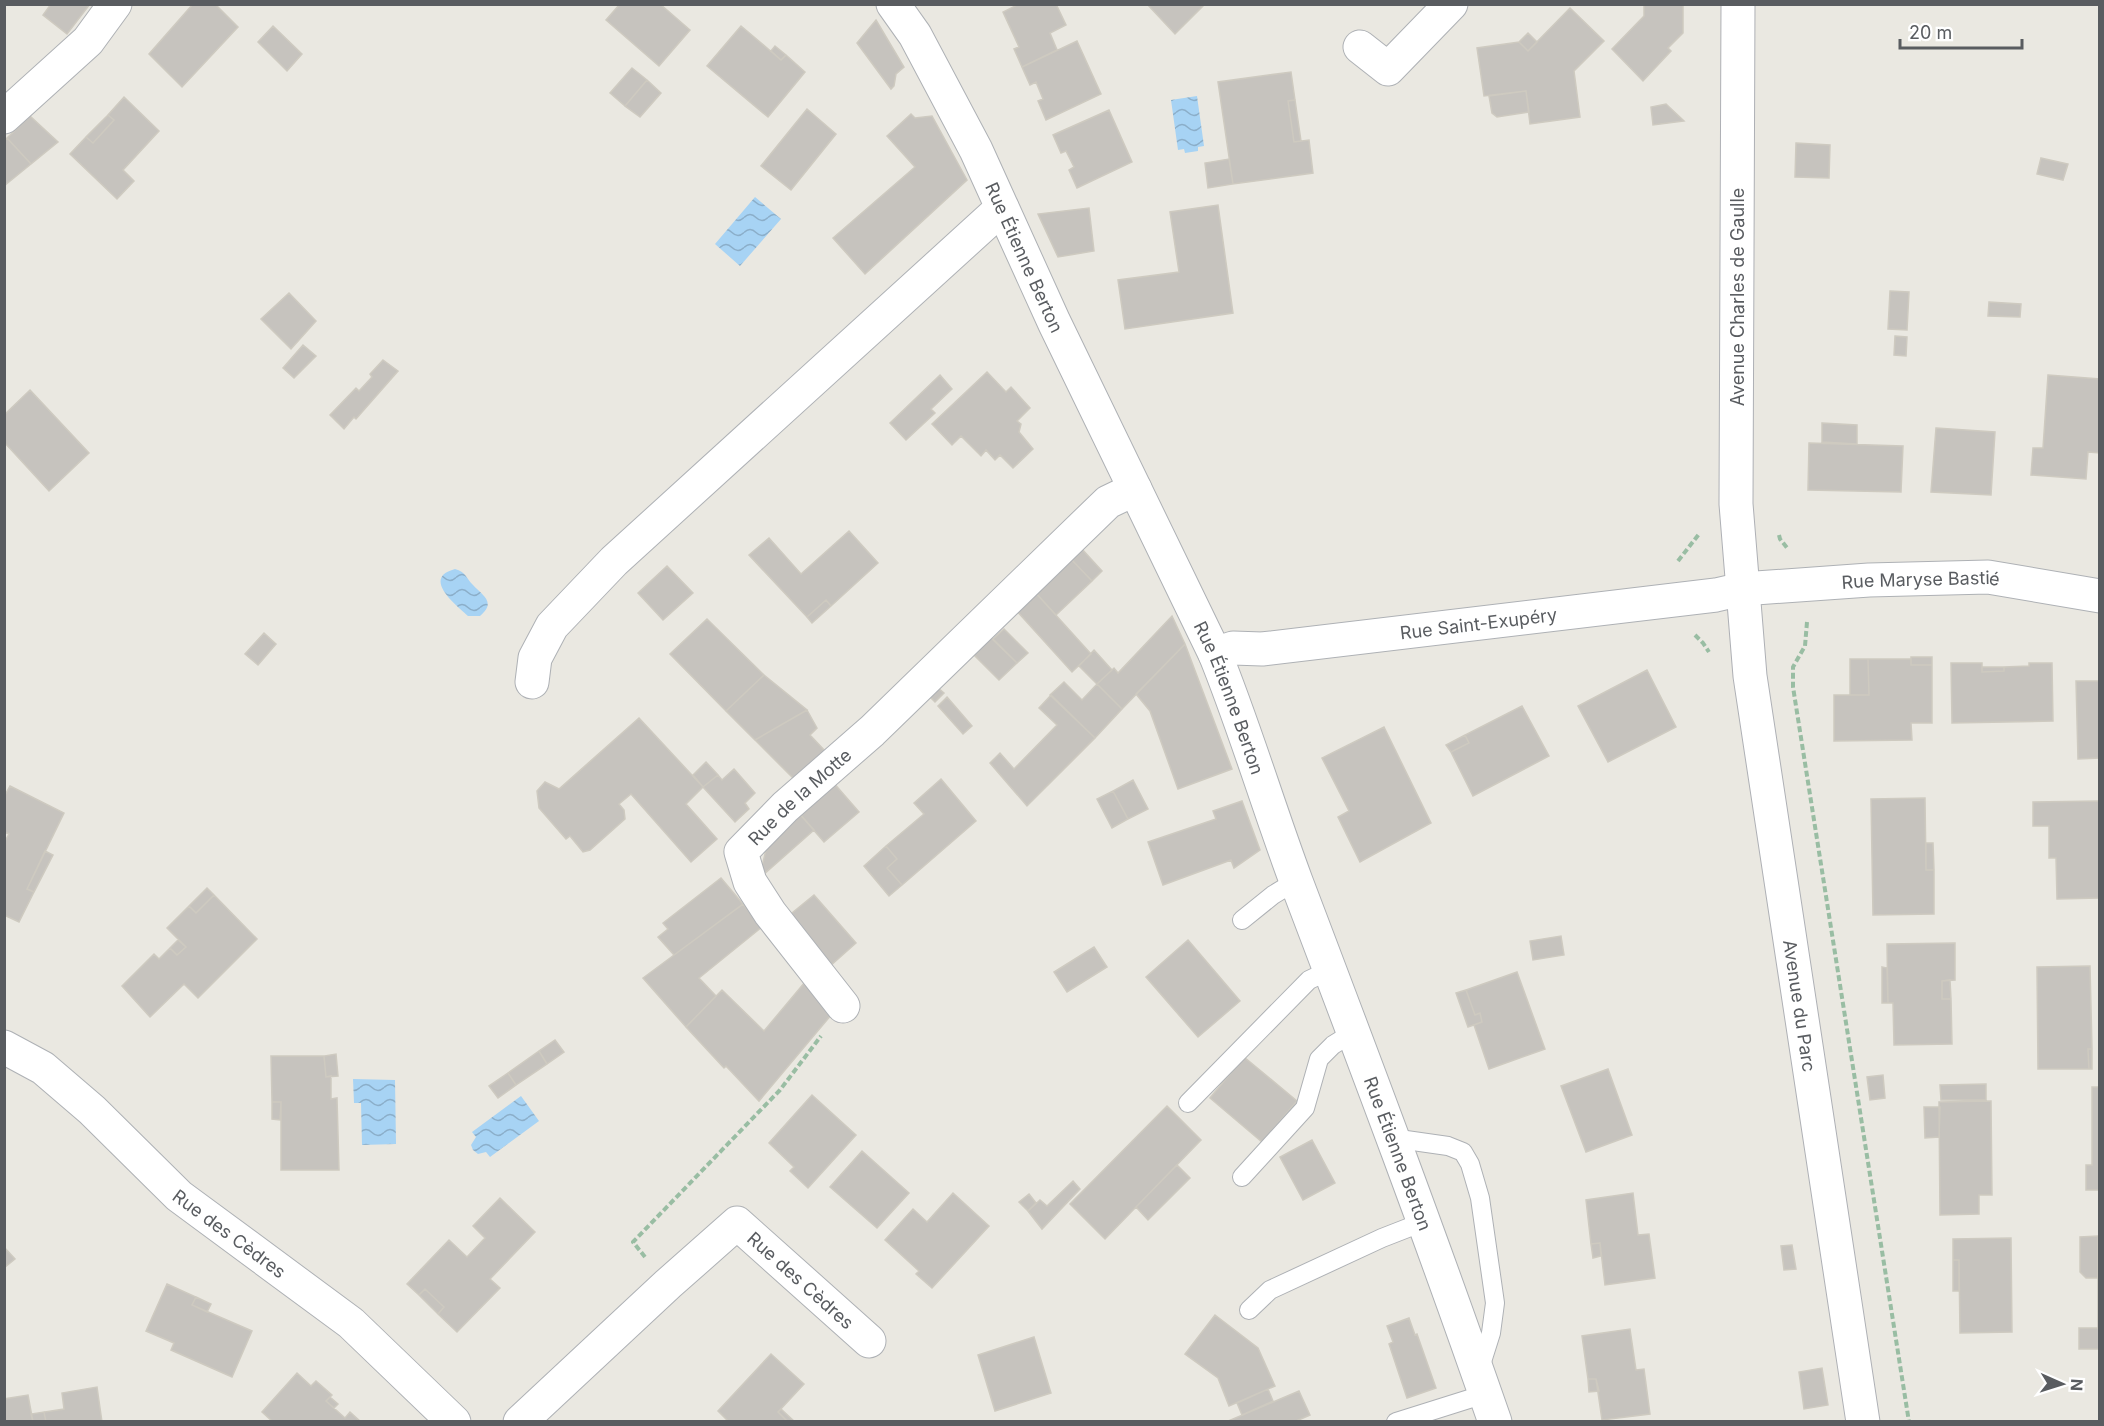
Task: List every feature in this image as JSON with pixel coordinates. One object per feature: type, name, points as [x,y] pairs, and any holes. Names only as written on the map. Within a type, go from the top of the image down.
[{"type":"street","points":[[4,117],[88,41],[115,4]]},
{"type":"street","name":"Rue Étienne Berton","points":[[893,4],[915,35],[976,150],[1054,322],[1215,654],[1486,1397]]},
{"type":"street","points":[[1360,47],[1388,69],[1451,4]]},
{"type":"street","name":"Avenue Charles de Gaulle","points":[[1738,4],[1736,504],[1742,589]]},
{"type":"street","points":[[532,682],[535,658],[552,626],[614,561],[1002,208]]},
{"type":"street","name":"Rue de la Motte","points":[[843,1006],[765,906],[750,882],[741,852],[785,807],[872,731],[1108,502],[1135,489]]},
{"type":"street","name":"Rue Maryse Bastié","points":[[1742,589],[1869,580],[1988,577],[2100,596]]},
{"type":"street","name":"Rue Saint-Exupéry","points":[[1215,654],[1233,648],[1262,649],[1716,595],[1742,589]]},
{"type":"street","name":"Avenue du Parc","points":[[1742,589],[1750,676],[1863,1422]]},
{"type":"street","name":"Rue des Cèdres","points":[[4,1047],[44,1068],[92,1110],[179,1196],[351,1323],[454,1422]]},
{"type":"street","name":"Rue des Cèdres","points":[[520,1422],[737,1223],[869,1341]]},
{"type":"lane","points":[[1242,920],[1273,895],[1296,881]]},
{"type":"lane","points":[[1188,1103],[1309,980],[1330,970]]},
{"type":"lane","points":[[1242,1178],[1305,1108],[1319,1059],[1333,1045],[1354,1032]]},
{"type":"lane","points":[[1392,1138],[1448,1146],[1463,1152],[1470,1164],[1480,1198],[1495,1303],[1486,1397],[1396,1422]]},
{"type":"lane","points":[[1249,1310],[1270,1290],[1423,1221]]},
{"type":"path","points":[[1793,667],[1793,687],[1909,1422]]},
{"type":"path","points":[[668,1284],[633,1242],[780,1090],[843,1006]]},
{"type":"water","points":[[1197,96],[1204,146],[1198,147],[1198,151],[1185,153],[1184,149],[1178,150],[1171,100]]},
{"type":"water","points":[[755,197],[781,219],[740,266],[715,244]]},
{"type":"water","points":[[455,569],[464,574],[486,599],[487,607],[480,616],[468,616],[444,592],[441,579],[445,573]]},
{"type":"water","points":[[353,1079],[395,1080],[396,1144],[362,1145],[361,1103],[354,1103]]},
{"type":"water","points":[[521,1096],[539,1121],[490,1157],[486,1152],[478,1154],[473,1150],[471,1145],[476,1137],[472,1132]]},
{"type":"building","points":[[51,4],[90,4],[67,34],[43,15]]},
{"type":"building","points":[[193,4],[215,4],[238,27],[182,87],[149,54]]},
{"type":"building","points":[[620,4],[660,4],[690,30],[659,66],[606,20]]},
{"type":"building","points":[[1019,4],[1056,4],[1066,25],[1050,33],[1057,50],[1022,67],[1014,49],[1019,47],[1003,12]]},
{"type":"building","points":[[1147,4],[1205,4],[1175,34]]},
{"type":"building","points":[[1644,4],[1683,4],[1683,33],[1668,48],[1671,51],[1643,81],[1612,49],[1644,16]]},
{"type":"building","points":[[1570,8],[1604,41],[1574,71],[1580,117],[1530,124],[1526,91],[1484,96],[1477,48],[1519,42],[1528,51]]},
{"type":"building","points":[[876,20],[904,67],[896,74],[894,86],[891,89],[857,43]]},
{"type":"building","points":[[273,26],[302,54],[287,71],[258,42]]},
{"type":"building","points":[[741,26],[781,60],[786,55],[805,72],[768,117],[707,66]]},
{"type":"building","points":[[1528,33],[1537,42],[1528,51],[1519,42]]},
{"type":"building","points":[[1077,41],[1101,94],[1046,120],[1038,101],[1043,99],[1036,82],[1030,85],[1022,67]]},
{"type":"building","points":[[775,46],[786,55],[781,60],[771,51]]},
{"type":"building","points":[[632,68],[647,80],[625,106],[610,93]]},
{"type":"building","points":[[1291,72],[1295,100],[1288,101],[1294,142],[1309,140],[1313,173],[1233,184],[1218,82]]},
{"type":"building","points":[[647,80],[661,93],[640,117],[625,106]]},
{"type":"building","points":[[1526,91],[1529,112],[1497,117],[1492,113],[1489,96]]},
{"type":"building","points":[[124,97],[159,131],[123,170],[134,181],[117,199],[70,154],[86,137],[93,143],[114,120],[108,115]]},
{"type":"building","points":[[1295,100],[1301,141],[1294,142],[1288,101]]},
{"type":"building","points":[[1666,104],[1684,121],[1653,125],[1651,107]]},
{"type":"building","points":[[807,109],[836,134],[791,190],[761,166]]},
{"type":"building","points":[[1109,110],[1132,162],[1077,188],[1069,170],[1074,167],[1066,151],[1061,153],[1053,135]]},
{"type":"building","points":[[911,114],[915,118],[932,116],[967,180],[865,274],[833,238],[915,167],[887,136]]},
{"type":"building","points":[[108,115],[114,120],[93,143],[86,137]]},
{"type":"building","points":[[30,116],[58,142],[31,164],[7,138]]},
{"type":"building","points":[[7,138],[31,164],[4,186],[4,141]]},
{"type":"building","points":[[1796,143],[1830,145],[1829,178],[1795,177]]},
{"type":"building","points":[[2041,158],[2068,164],[2063,180],[2037,174]]},
{"type":"building","points":[[1229,159],[1233,184],[1208,188],[1205,163]]},
{"type":"building","points":[[1218,205],[1233,313],[1125,329],[1118,280],[1179,272],[1170,212]]},
{"type":"building","points":[[1089,208],[1094,251],[1058,257],[1038,214]]},
{"type":"building","points":[[1890,291],[1909,292],[1907,330],[1888,329]]},
{"type":"building","points":[[289,293],[316,321],[291,349],[261,319]]},
{"type":"building","points":[[1989,302],[2021,304],[2020,317],[1988,316]]},
{"type":"building","points":[[1895,336],[1907,337],[1906,356],[1894,355]]},
{"type":"building","points":[[303,345],[316,356],[294,378],[283,368]]},
{"type":"building","points":[[383,360],[398,371],[356,419],[354,417],[344,429],[330,415],[356,388],[359,391]]},
{"type":"building","points":[[987,372],[1006,392],[1011,387],[1030,408],[1017,421],[1021,424],[1019,432],[1033,449],[1013,468],[1000,455],[995,460],[986,450],[981,456],[961,436],[952,445],[932,424]]},
{"type":"building","points":[[940,375],[952,389],[931,409],[935,413],[906,440],[890,423]]},
{"type":"building","points":[[2048,375],[2100,379],[2100,453],[2088,452],[2086,479],[2031,475],[2033,448],[2043,448]]},
{"type":"building","points":[[30,390],[89,453],[49,491],[4,442],[4,415]]},
{"type":"building","points":[[1822,423],[1857,425],[1857,444],[1822,442]]},
{"type":"building","points":[[1936,428],[1995,432],[1991,495],[1931,492]]},
{"type":"building","points":[[1809,443],[1903,446],[1901,492],[1808,490]]},
{"type":"building","points":[[849,531],[878,563],[831,606],[826,600],[807,617],[749,555],[769,538],[801,574]]},
{"type":"building","points":[[1081,548],[1102,571],[1092,581],[1070,558]]},
{"type":"building","points":[[1070,558],[1092,581],[1056,615],[1034,591]]},
{"type":"building","points":[[667,566],[693,593],[663,620],[638,593]]},
{"type":"building","points":[[1034,591],[1091,654],[1072,672],[1015,609]]},
{"type":"building","points":[[826,600],[831,606],[812,623],[807,617]]},
{"type":"building","points":[[1172,616],[1185,644],[1122,709],[1097,684],[1114,668],[1118,673]]},
{"type":"building","points":[[707,619],[764,675],[726,711],[670,654]]},
{"type":"building","points":[[1004,629],[1028,653],[1017,663],[993,639]]},
{"type":"building","points":[[264,633],[276,644],[258,665],[245,654]]},
{"type":"building","points":[[988,635],[1017,663],[999,680],[970,651]]},
{"type":"building","points":[[1185,644],[1232,769],[1178,789],[1150,711],[1136,694]]},
{"type":"building","points":[[1094,650],[1112,670],[1097,684],[1079,666]]},
{"type":"building","points":[[1911,657],[1932,657],[1932,665],[1911,665]]},
{"type":"building","points":[[1850,659],[1868,659],[1869,695],[1850,695]]},
{"type":"building","points":[[1868,659],[1911,659],[1911,665],[1932,665],[1932,723],[1911,723],[1912,740],[1834,741],[1834,695],[1869,695]]},
{"type":"building","points":[[1951,663],[1982,663],[1982,672],[2004,671],[2004,667],[2029,666],[2029,663],[2052,663],[2053,721],[1952,723]]},
{"type":"building","points":[[1982,667],[2004,667],[2004,671],[1982,672]]},
{"type":"building","points":[[1647,670],[1676,727],[1608,762],[1578,706]]},
{"type":"building","points":[[764,675],[807,710],[755,740],[726,711]]},
{"type":"building","points":[[2076,681],[2100,681],[2100,758],[2078,759]]},
{"type":"building","points":[[1064,682],[1082,700],[1097,684],[1122,709],[1095,738],[1050,695]]},
{"type":"building","points":[[937,687],[944,693],[935,702],[928,695]]},
{"type":"building","points":[[1051,695],[1095,738],[1027,806],[990,763],[1000,753],[1014,769],[1057,725],[1039,708]]},
{"type":"building","points":[[947,697],[972,726],[963,734],[938,706]]},
{"type":"building","points":[[1522,706],[1549,756],[1473,796],[1451,752],[1469,743],[1465,735]]},
{"type":"building","points":[[807,710],[817,728],[810,735],[826,752],[796,781],[755,740]]},
{"type":"building","points":[[639,718],[703,787],[686,804],[717,839],[691,862],[631,794],[619,804],[624,810],[625,819],[590,850],[583,852],[570,836],[566,839],[539,808],[537,791],[545,782],[559,789]]},
{"type":"building","points":[[1384,727],[1431,823],[1360,862],[1338,817],[1349,811],[1322,758]]},
{"type":"building","points":[[1465,735],[1469,743],[1451,752],[1446,745]]},
{"type":"building","points":[[706,762],[718,775],[703,787],[693,775]]},
{"type":"building","points":[[734,769],[755,793],[745,803],[749,809],[735,822],[703,787],[718,775],[722,780]]},
{"type":"building","points":[[941,779],[976,821],[902,885],[887,868],[897,859],[886,846],[924,814],[914,803]]},
{"type":"building","points":[[1133,780],[1148,809],[1128,819],[1113,791]]},
{"type":"building","points":[[832,781],[859,812],[824,842],[798,812]]},
{"type":"building","points":[[10,786],[64,813],[27,889],[34,892],[19,922],[4,915],[4,843],[9,834],[4,832],[4,797]]},
{"type":"building","points":[[1113,791],[1128,819],[1112,828],[1097,799]]},
{"type":"building","points":[[1925,798],[1926,870],[1934,870],[1934,914],[1873,915],[1871,799]]},
{"type":"building","points":[[1242,801],[1260,850],[1234,868],[1231,860],[1163,885],[1148,842],[1216,819],[1213,811]]},
{"type":"building","points":[[2100,801],[2100,898],[2057,899],[2056,858],[2049,858],[2049,826],[2033,826],[2033,802]]},
{"type":"building","points":[[798,812],[814,830],[763,875],[761,871],[768,841]]},
{"type":"building","points":[[1926,843],[1933,843],[1934,870],[1926,870]]},
{"type":"building","points":[[886,846],[897,859],[887,868],[902,885],[889,896],[864,866]]},
{"type":"building","points":[[45,851],[53,855],[34,892],[27,889]]},
{"type":"building","points":[[721,878],[743,904],[674,955],[658,937],[668,929],[663,923]]},
{"type":"building","points":[[207,888],[214,895],[196,913],[189,906]]},
{"type":"building","points":[[214,895],[257,939],[198,998],[184,984],[150,1017],[122,986],[154,954],[159,959],[170,948],[177,955],[186,947],[167,928],[189,906],[196,913]]},
{"type":"building","points":[[814,895],[856,943],[829,967],[787,917]]},
{"type":"building","points":[[743,904],[762,927],[699,978],[716,996],[686,1027],[643,978]]},
{"type":"building","points":[[1561,936],[1564,955],[1533,960],[1530,941]]},
{"type":"building","points":[[178,940],[186,947],[177,955],[170,948]]},
{"type":"building","points":[[1188,940],[1240,1001],[1198,1037],[1146,977]]},
{"type":"building","points":[[1955,943],[1955,980],[1942,981],[1942,999],[1951,999],[1952,1044],[1894,1045],[1893,1003],[1888,1003],[1887,944]]},
{"type":"building","points":[[1094,947],[1107,967],[1067,992],[1054,972]]},
{"type":"building","points":[[2090,966],[2092,1049],[2088,1049],[2089,1069],[2038,1069],[2037,967]]},
{"type":"building","points":[[1882,967],[1887,968],[1888,1003],[1882,1003]]},
{"type":"building","points":[[1517,972],[1545,1049],[1489,1069],[1474,1025],[1482,1022],[1480,1013],[1475,1015],[1466,990]]},
{"type":"building","points":[[1950,980],[1951,999],[1942,999],[1942,981]]},
{"type":"building","points":[[805,982],[837,1008],[759,1101],[686,1027],[722,990],[764,1031]]},
{"type":"building","points":[[1466,990],[1475,1015],[1480,1013],[1482,1022],[1468,1027],[1456,993]]},
{"type":"building","points":[[555,1040],[564,1052],[547,1064],[539,1051]]},
{"type":"building","points":[[2088,1049],[2092,1049],[2092,1069],[2089,1069]]},
{"type":"building","points":[[539,1051],[547,1064],[516,1085],[508,1073]]},
{"type":"building","points":[[336,1054],[338,1076],[326,1077],[324,1056]]},
{"type":"building","points":[[271,1056],[324,1056],[326,1077],[331,1076],[331,1099],[337,1098],[339,1170],[281,1170],[281,1102],[272,1102]]},
{"type":"building","points":[[1244,1057],[1297,1101],[1262,1142],[1210,1098]]},
{"type":"building","points":[[1608,1069],[1632,1135],[1586,1152],[1561,1086]]},
{"type":"building","points":[[508,1073],[516,1085],[498,1098],[489,1086]]},
{"type":"building","points":[[1883,1075],[1885,1098],[1870,1100],[1867,1077]]},
{"type":"building","points":[[1986,1084],[1986,1100],[1941,1100],[1940,1085]]},
{"type":"building","points":[[2092,1087],[2100,1087],[2100,1190],[2086,1190],[2086,1165],[2092,1165]]},
{"type":"building","points":[[812,1095],[856,1135],[808,1188],[790,1171],[794,1167],[769,1143]]},
{"type":"building","points":[[1991,1101],[1992,1195],[1979,1195],[1979,1214],[1940,1215],[1939,1102]]},
{"type":"building","points":[[272,1102],[281,1102],[280,1120],[272,1119]]},
{"type":"building","points":[[1167,1106],[1201,1140],[1105,1239],[1070,1204]]},
{"type":"building","points":[[1924,1107],[1940,1107],[1939,1137],[1925,1138]]},
{"type":"building","points":[[1312,1140],[1335,1183],[1303,1200],[1280,1157]]},
{"type":"building","points":[[862,1151],[909,1193],[877,1228],[830,1187]]},
{"type":"building","points":[[1177,1165],[1190,1178],[1148,1220],[1136,1207]]},
{"type":"building","points":[[1073,1181],[1080,1189],[1042,1229],[1028,1211],[1040,1200],[1047,1206]]},
{"type":"building","points":[[953,1193],[989,1226],[932,1288],[916,1274],[919,1271],[885,1240],[913,1209],[927,1222]]},
{"type":"building","points":[[1633,1193],[1638,1235],[1649,1234],[1655,1278],[1605,1285],[1600,1243],[1591,1244],[1586,1200]]},
{"type":"building","points":[[1029,1194],[1036,1203],[1028,1211],[1019,1202]]},
{"type":"building","points":[[500,1198],[535,1232],[490,1279],[500,1288],[457,1332],[438,1314],[444,1307],[425,1289],[419,1295],[407,1284],[449,1240],[467,1257],[485,1238],[473,1226]]},
{"type":"building","points":[[2098,1236],[2098,1278],[2086,1278],[2080,1272],[2080,1237]]},
{"type":"building","points":[[2098,1236],[2100,1349],[2079,1349],[2079,1328],[2098,1328]]},
{"type":"building","points":[[2011,1238],[2012,1332],[1960,1333],[1959,1260],[1953,1260],[1953,1239]]},
{"type":"building","points":[[1600,1243],[1601,1256],[1593,1258],[1591,1244]]},
{"type":"building","points":[[1792,1245],[1796,1269],[1784,1270],[1781,1246]]},
{"type":"building","points":[[4,1247],[15,1259],[4,1268]]},
{"type":"building","points":[[1953,1260],[1959,1260],[1959,1291],[1953,1291]]},
{"type":"building","points":[[167,1284],[196,1297],[192,1305],[252,1331],[232,1377],[171,1350],[174,1343],[146,1331]]},
{"type":"building","points":[[425,1289],[444,1307],[438,1314],[419,1295]]},
{"type":"building","points":[[196,1297],[211,1304],[207,1312],[192,1305]]},
{"type":"building","points":[[1215,1315],[1258,1348],[1275,1386],[1229,1406],[1218,1378],[1185,1354]]},
{"type":"building","points":[[1409,1318],[1436,1388],[1407,1398],[1389,1344],[1393,1342],[1387,1326]]},
{"type":"building","points":[[1630,1329],[1636,1370],[1644,1369],[1650,1414],[1602,1420],[1596,1379],[1588,1379],[1582,1336]]},
{"type":"building","points":[[1034,1337],[1051,1393],[995,1411],[978,1355]]},
{"type":"building","points":[[771,1354],[804,1384],[778,1412],[788,1422],[729,1422],[718,1411]]},
{"type":"building","points":[[1822,1368],[1828,1405],[1804,1409],[1799,1372]]},
{"type":"building","points":[[297,1373],[311,1386],[316,1381],[332,1395],[326,1401],[345,1418],[350,1412],[361,1422],[273,1422],[262,1412]]},
{"type":"building","points":[[1588,1379],[1596,1379],[1599,1391],[1589,1392]]},
{"type":"building","points":[[97,1387],[102,1422],[46,1422],[44,1412],[64,1409],[62,1393]]},
{"type":"building","points":[[1268,1389],[1273,1401],[1242,1415],[1237,1403]]},
{"type":"building","points":[[1299,1391],[1310,1415],[1294,1422],[1226,1422]]},
{"type":"building","points":[[28,1395],[33,1422],[4,1422],[4,1399]]},
{"type":"building","points":[[330,1397],[338,1404],[334,1408],[326,1401]]},
{"type":"building","points":[[781,1409],[795,1422],[788,1422],[778,1412]]},
{"type":"building","points":[[44,1412],[46,1422],[33,1422],[31,1414]]}]
